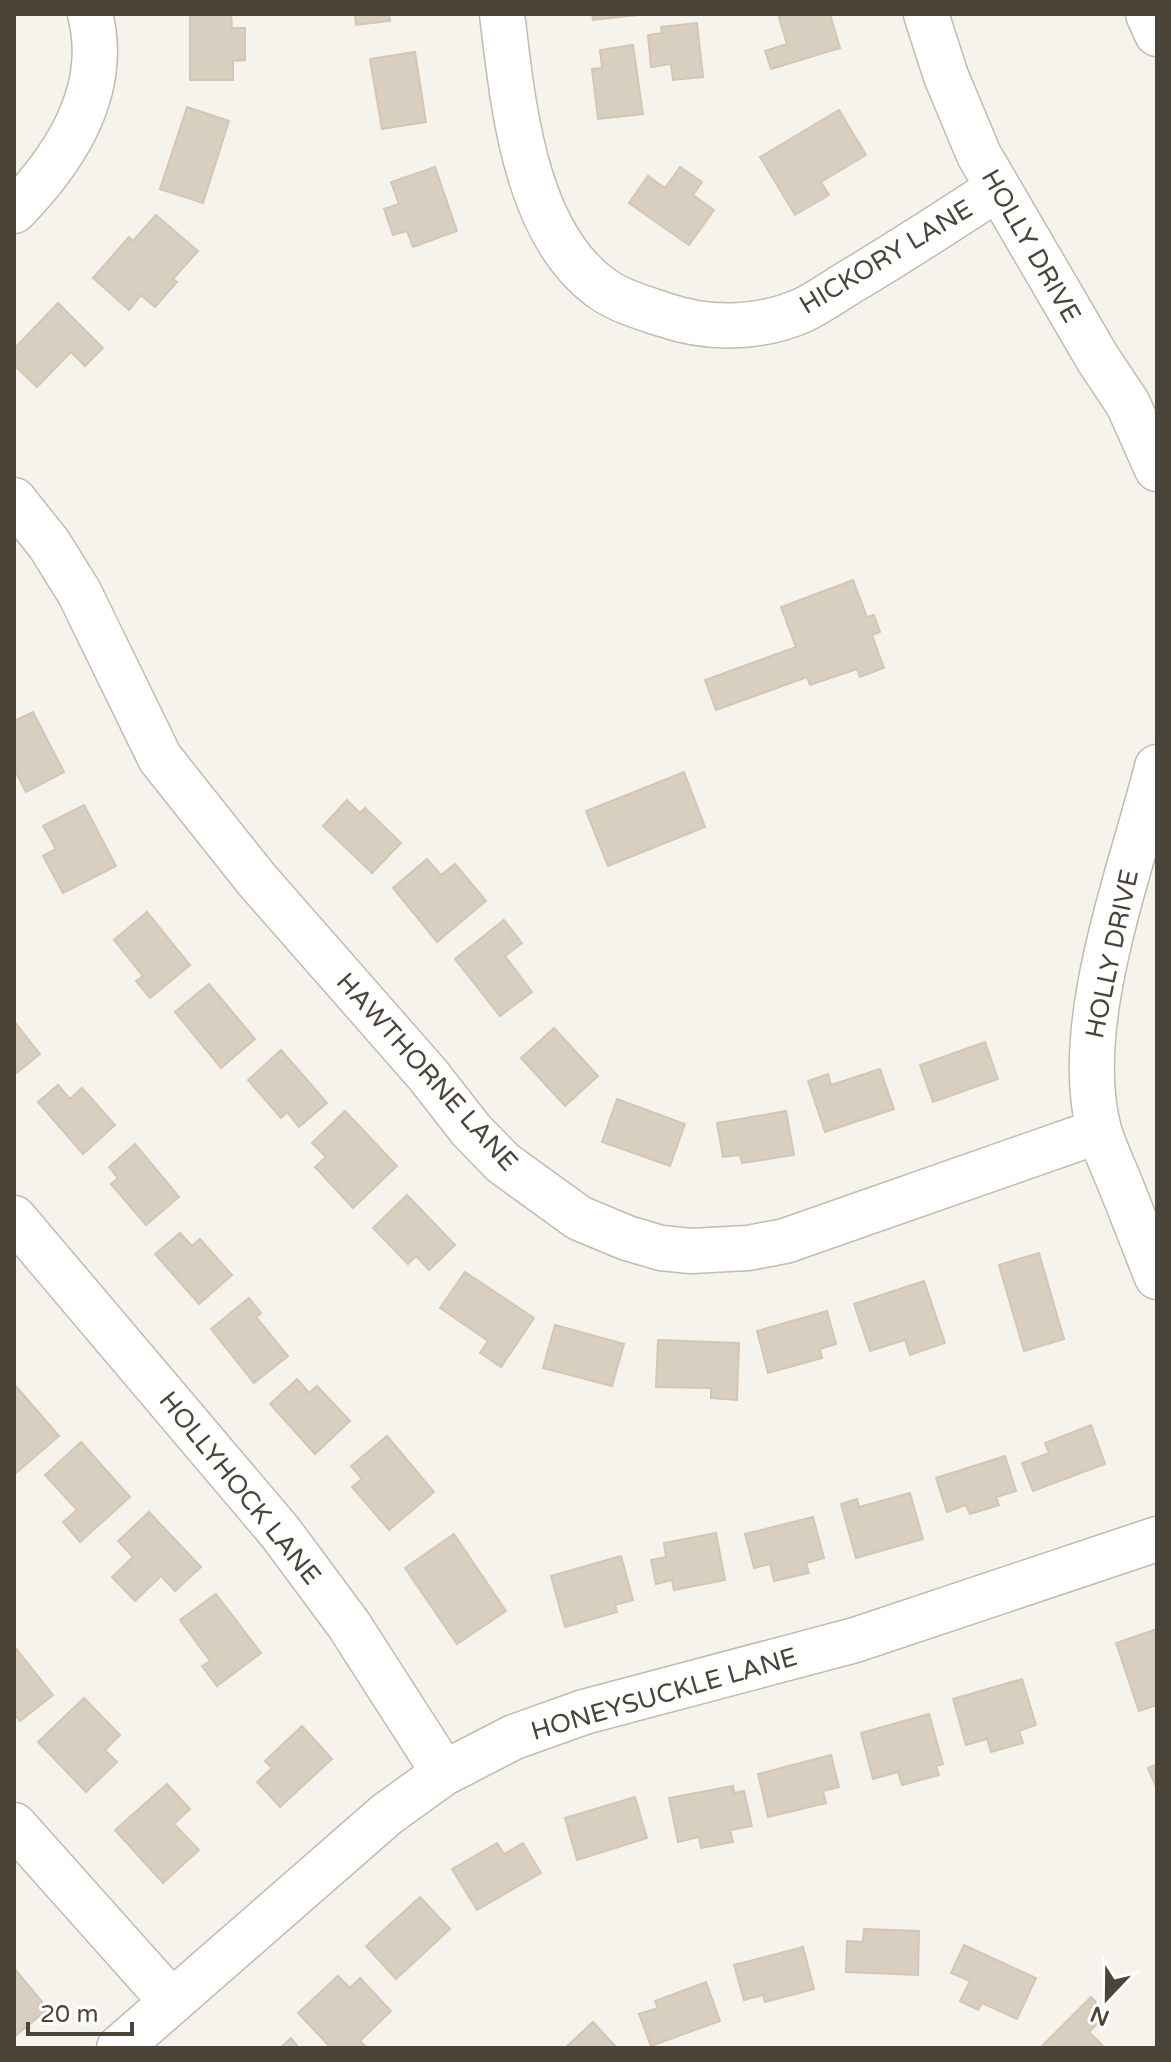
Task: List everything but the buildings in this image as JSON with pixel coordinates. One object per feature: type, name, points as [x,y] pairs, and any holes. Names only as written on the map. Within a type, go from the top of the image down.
[{"type":"street","points":[[14,211],[44,181],[65,151],[86,107],[94,63],[90,14]]},
{"type":"street","name":"HICKORY LANE","points":[[502,14],[515,102],[535,197],[550,230],[576,266],[604,290],[691,324],[728,326],[767,321],[801,311],[997,189]]},
{"type":"street","name":"HOLLY DRIVE","points":[[926,14],[946,76],[979,155],[1098,359],[1128,404],[1157,469]]},
{"type":"street","points":[[1148,14],[1157,34]]},
{"type":"street","name":"HAWTHORNE LANE","points":[[14,500],[49,544],[79,592],[160,758],[257,880],[428,1075],[471,1130],[503,1163],[579,1218],[661,1248],[691,1251],[748,1248],[785,1241],[1099,1131]]},
{"type":"street","name":"HOLLY DRIVE","points":[[1157,767],[1098,996],[1091,1053],[1092,1093],[1099,1131],[1157,1277]]},
{"type":"street","name":"HOLLYHOCK LANE","points":[[14,1218],[280,1532],[349,1625],[444,1773]]},
{"type":"street","name":"HONEYSUCKLE LANE","points":[[119,2048],[366,1832],[444,1773],[514,1737],[584,1712],[855,1640],[1157,1539]]},
{"type":"street","points":[[14,1825],[172,2002]]}]
